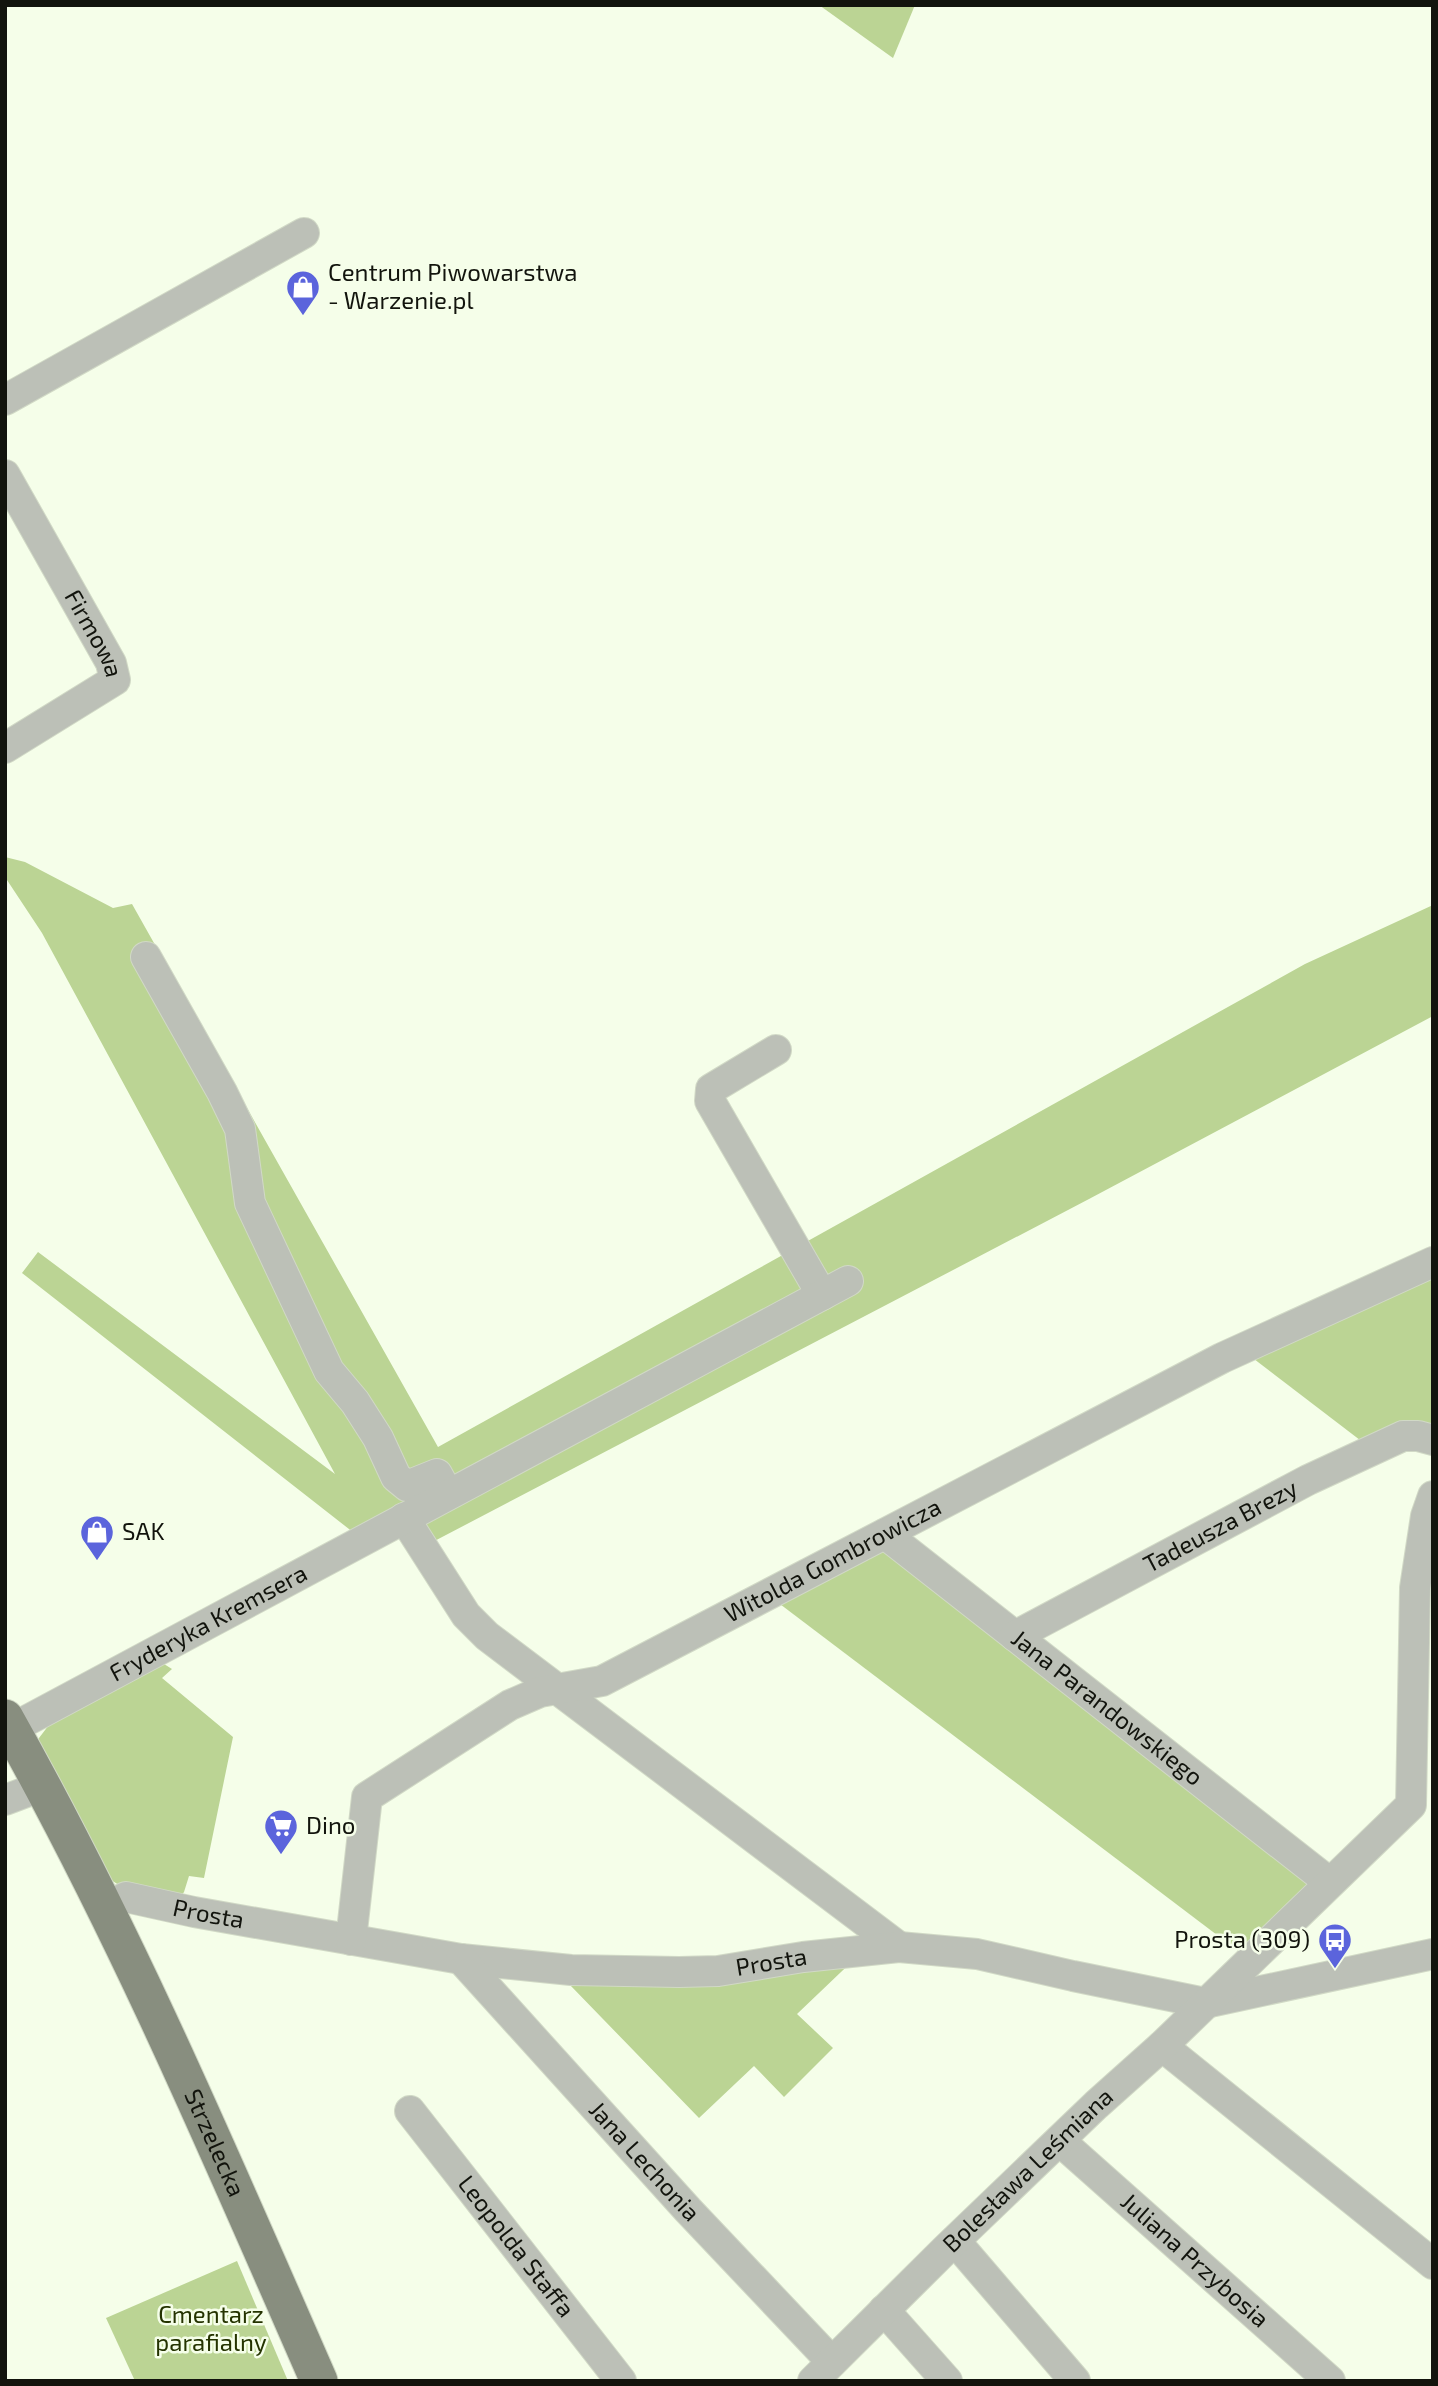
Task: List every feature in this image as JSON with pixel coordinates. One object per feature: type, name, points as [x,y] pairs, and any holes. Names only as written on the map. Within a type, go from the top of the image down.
[{"type":"main road","name":"Strzelecka","points":[[8,1723],[105,1908],[223,2161],[319,2381]]},
{"type":"street","points":[[5,400],[304,233]]},
{"type":"street","name":"Firmowa","points":[[5,475],[111,663],[115,680],[5,748]]},
{"type":"street","points":[[146,957],[240,1129],[250,1203],[330,1371],[355,1402],[378,1438],[396,1477],[407,1486],[437,1474],[448,1494]]},
{"type":"street","points":[[776,1050],[711,1088],[710,1101],[822,1295]]},
{"type":"street","name":"Witolda Gombrowicza","points":[[351,1940],[367,1797],[510,1705],[540,1692],[602,1681],[1222,1358],[1433,1262]]},
{"type":"street","name":"Fryderyka Kremsera","points":[[8,1723],[404,1518],[848,1281]]},
{"type":"street","name":"Tadeusza Brezy","points":[[1014,1636],[1308,1480],[1403,1436],[1419,1436],[1433,1440]]},
{"type":"street","name":"Bolesława Leśmiana","points":[[822,2371],[1411,1805],[1415,1588],[1426,1516],[1433,1496]]},
{"type":"street","points":[[404,1518],[466,1615],[487,1636],[899,1947]]},
{"type":"street","name":"Jana Parandowskiego","points":[[885,1534],[1329,1882]]},
{"type":"street","points":[[5,1800],[42,1786]]},
{"type":"street","name":"Prosta","points":[[105,1908],[126,1897],[194,1912],[461,1959],[571,1970],[718,1971],[803,1957],[899,1947],[977,1954],[1205,2003],[1433,1954]]},
{"type":"street","name":"Jana Lechonia","points":[[461,1959],[670,2191],[822,2371]]},
{"type":"street","points":[[1168,2040],[1433,2264]]},
{"type":"street","name":"Leopolda Staffa","points":[[410,2111],[621,2381]]},
{"type":"street","name":"Juliana Przybosia","points":[[1060,2141],[1330,2381]]},
{"type":"street","points":[[955,2241],[1075,2381]]},
{"type":"street","points":[[884,2310],[947,2381]]},
{"type":"green space","points":[[819,5],[915,5],[893,58]]},
{"type":"green space","points":[[5,857],[25,862],[113,908],[132,904],[438,1447],[1305,964],[1433,905],[1433,1016],[423,1547],[404,1518],[363,1540],[22,1273],[38,1252],[335,1474],[42,933],[5,877]]},
{"type":"green space","points":[[1433,1262],[1433,1440],[1373,1450],[1241,1349]]},
{"type":"green space","points":[[885,1534],[1329,1882],[1250,1960],[768,1595]]},
{"type":"green space","points":[[153,1664],[164,1664],[172,1669],[162,1678],[233,1737],[204,1878],[189,1876],[179,1899],[119,1885],[111,1880],[36,1749],[39,1738],[55,1717]]},
{"type":"green space","points":[[863,1951],[797,2014],[833,2048],[784,2097],[754,2066],[699,2118],[570,1985],[571,1970]]},
{"type":"green space","name":"Cmentarz parafialny","points":[[237,2261],[288,2381],[135,2381],[106,2318]]},
{"type":"place","name":"Centrum Piwowarstwa - Warzenie.pl","points":[[303,317]]},
{"type":"place","name":"SAK","points":[[97,1562]]},
{"type":"place","name":"Dino","points":[[281,1856]]},
{"type":"place","name":"Prosta (309)","points":[[1335,1970]]}]
